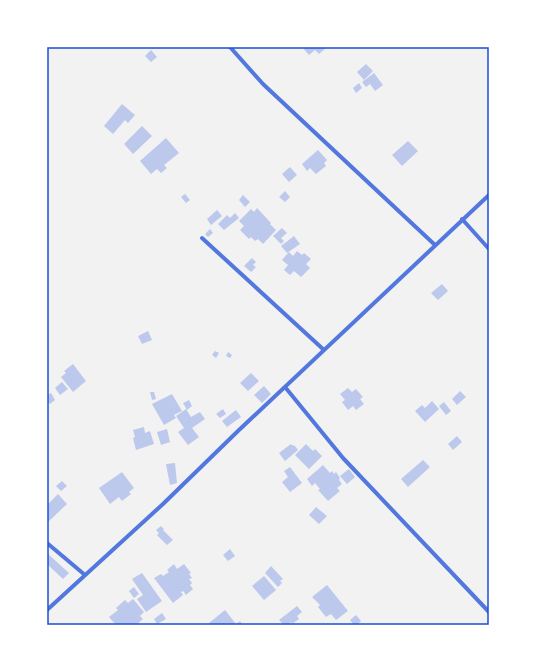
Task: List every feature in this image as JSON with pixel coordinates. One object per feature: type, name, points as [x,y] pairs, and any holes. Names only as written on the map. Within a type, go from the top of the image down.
[{"type":"street","points":[[230,47],[263,84],[435,245]]},
{"type":"street","points":[[47,610],[163,504],[284,387],[489,195]]},
{"type":"street","points":[[462,219],[489,249]]},
{"type":"street","points":[[202,238],[324,350]]},
{"type":"street","points":[[284,387],[343,458],[489,612]]},
{"type":"street","points":[[47,543],[85,575]]},
{"type":"building","points":[[302,47],[327,47],[319,54],[315,50],[309,55]]},
{"type":"building","points":[[151,50],[157,57],[151,62],[145,56]]},
{"type":"building","points":[[366,64],[373,71],[364,80],[357,72]]},
{"type":"building","points":[[374,73],[383,85],[375,91],[370,84],[366,87],[362,82]]},
{"type":"building","points":[[359,83],[362,88],[356,93],[353,88]]},
{"type":"building","points":[[122,104],[135,115],[128,123],[125,120],[113,134],[104,126]]},
{"type":"building","points":[[142,126],[152,136],[133,154],[124,144]]},
{"type":"building","points":[[166,138],[179,153],[164,165],[167,168],[161,173],[157,169],[151,174],[140,161]]},
{"type":"building","points":[[408,141],[418,151],[402,166],[392,155]]},
{"type":"building","points":[[318,150],[327,160],[324,163],[326,166],[316,174],[310,168],[307,171],[302,164]]},
{"type":"building","points":[[290,167],[297,175],[289,182],[282,174]]},
{"type":"building","points":[[285,191],[290,197],[285,202],[279,197]]},
{"type":"building","points":[[185,194],[190,200],[186,203],[181,197]]},
{"type":"building","points":[[243,195],[250,202],[245,207],[239,200]]},
{"type":"building","points":[[257,208],[276,230],[263,244],[258,239],[255,241],[251,237],[249,239],[240,230],[244,226],[239,221],[251,209],[254,212]]},
{"type":"building","points":[[217,210],[222,216],[211,225],[207,219]]},
{"type":"building","points":[[235,213],[239,218],[224,230],[218,224],[227,215],[230,218]]},
{"type":"building","points":[[282,228],[287,233],[281,238],[284,241],[281,244],[273,236]]},
{"type":"building","points":[[210,229],[213,233],[208,237],[205,234]]},
{"type":"building","points":[[294,236],[300,244],[287,253],[281,246]]},
{"type":"building","points":[[297,251],[302,255],[304,253],[311,259],[306,264],[310,268],[301,277],[294,271],[290,275],[284,270],[288,265],[282,260],[289,252],[293,256]]},
{"type":"building","points":[[252,258],[256,262],[253,265],[256,267],[251,272],[244,266]]},
{"type":"building","points":[[442,284],[448,291],[438,300],[431,293]]},
{"type":"building","points":[[148,331],[152,340],[142,344],[138,336]]},
{"type":"building","points":[[215,351],[219,353],[216,358],[212,355]]},
{"type":"building","points":[[228,352],[232,355],[230,358],[226,356]]},
{"type":"building","points":[[73,364],[86,381],[73,392],[61,377],[66,373],[64,371]]},
{"type":"building","points":[[251,373],[259,381],[248,391],[240,383]]},
{"type":"building","points":[[62,382],[68,389],[60,395],[55,388]]},
{"type":"building","points":[[264,386],[271,394],[262,403],[254,395]]},
{"type":"building","points":[[348,388],[352,392],[356,389],[363,397],[360,399],[364,404],[356,410],[353,406],[348,410],[342,402],[345,400],[340,394]]},
{"type":"building","points":[[460,391],[466,397],[457,405],[452,399]]},
{"type":"building","points":[[150,392],[154,392],[156,399],[152,400]]},
{"type":"building","points":[[51,393],[55,400],[50,404],[47,401],[47,395]]},
{"type":"building","points":[[172,394],[182,411],[174,415],[176,418],[164,425],[152,404]]},
{"type":"building","points":[[189,400],[192,406],[187,410],[183,403]]},
{"type":"building","points":[[432,401],[439,409],[425,422],[415,411],[422,405],[425,408]]},
{"type":"building","points":[[444,402],[451,411],[446,415],[439,406]]},
{"type":"building","points":[[186,409],[191,417],[200,412],[205,419],[192,428],[199,437],[188,445],[178,432],[184,428],[176,416]]},
{"type":"building","points":[[223,409],[226,414],[220,418],[216,414]]},
{"type":"building","points":[[236,410],[241,417],[227,427],[222,421]]},
{"type":"building","points":[[144,427],[145,433],[150,431],[154,444],[136,450],[133,430]]},
{"type":"building","points":[[167,429],[170,442],[161,445],[157,432]]},
{"type":"building","points":[[457,436],[462,442],[453,450],[448,444]]},
{"type":"building","points":[[291,444],[298,450],[285,461],[279,453]]},
{"type":"building","points":[[306,444],[313,451],[315,449],[322,456],[309,469],[295,455]]},
{"type":"building","points":[[423,460],[430,467],[408,487],[401,479]]},
{"type":"building","points":[[175,463],[177,483],[170,485],[166,464]]},
{"type":"building","points":[[323,465],[330,473],[332,471],[334,474],[336,472],[342,484],[337,488],[340,491],[328,501],[318,490],[320,489],[315,483],[312,486],[307,479]]},
{"type":"building","points":[[290,467],[302,483],[290,492],[282,482],[288,477],[284,471]]},
{"type":"building","points":[[349,469],[355,477],[347,484],[340,476]]},
{"type":"building","points":[[122,472],[134,488],[129,492],[131,494],[122,501],[119,497],[110,504],[99,488]]},
{"type":"building","points":[[62,481],[67,486],[61,491],[56,486]]},
{"type":"building","points":[[58,494],[67,504],[47,523],[47,505]]},
{"type":"building","points":[[316,507],[327,516],[319,524],[309,515]]},
{"type":"building","points":[[161,526],[173,540],[167,545],[157,535],[159,533],[156,530]]},
{"type":"building","points":[[230,549],[235,556],[228,561],[223,555]]},
{"type":"building","points":[[47,553],[69,573],[63,579],[47,564]]},
{"type":"building","points":[[174,564],[177,569],[184,564],[191,573],[189,574],[192,578],[189,579],[192,583],[190,585],[193,589],[186,595],[183,591],[181,592],[183,595],[173,603],[154,578],[161,574],[163,576],[169,572],[167,570]]},
{"type":"building","points":[[271,566],[283,579],[280,581],[282,583],[278,587],[265,573]]},
{"type":"building","points":[[142,573],[162,601],[146,612],[137,599],[143,595],[132,579]]},
{"type":"building","points":[[264,576],[276,590],[264,600],[252,586]]},
{"type":"building","points":[[327,585],[348,611],[336,620],[331,614],[326,617],[318,607],[320,605],[312,597]]},
{"type":"building","points":[[134,587],[139,594],[134,598],[129,591]]},
{"type":"building","points":[[133,599],[144,612],[140,616],[143,619],[136,625],[116,625],[109,617],[118,610],[116,608],[125,600],[128,603]]},
{"type":"building","points":[[297,606],[302,612],[297,616],[299,619],[292,624],[291,622],[288,625],[284,625],[279,620]]},
{"type":"building","points":[[225,610],[236,624],[240,621],[243,625],[210,625],[209,623]]},
{"type":"building","points":[[162,613],[166,619],[157,624],[154,619]]},
{"type":"building","points":[[356,615],[361,621],[357,625],[354,625],[350,620]]}]
